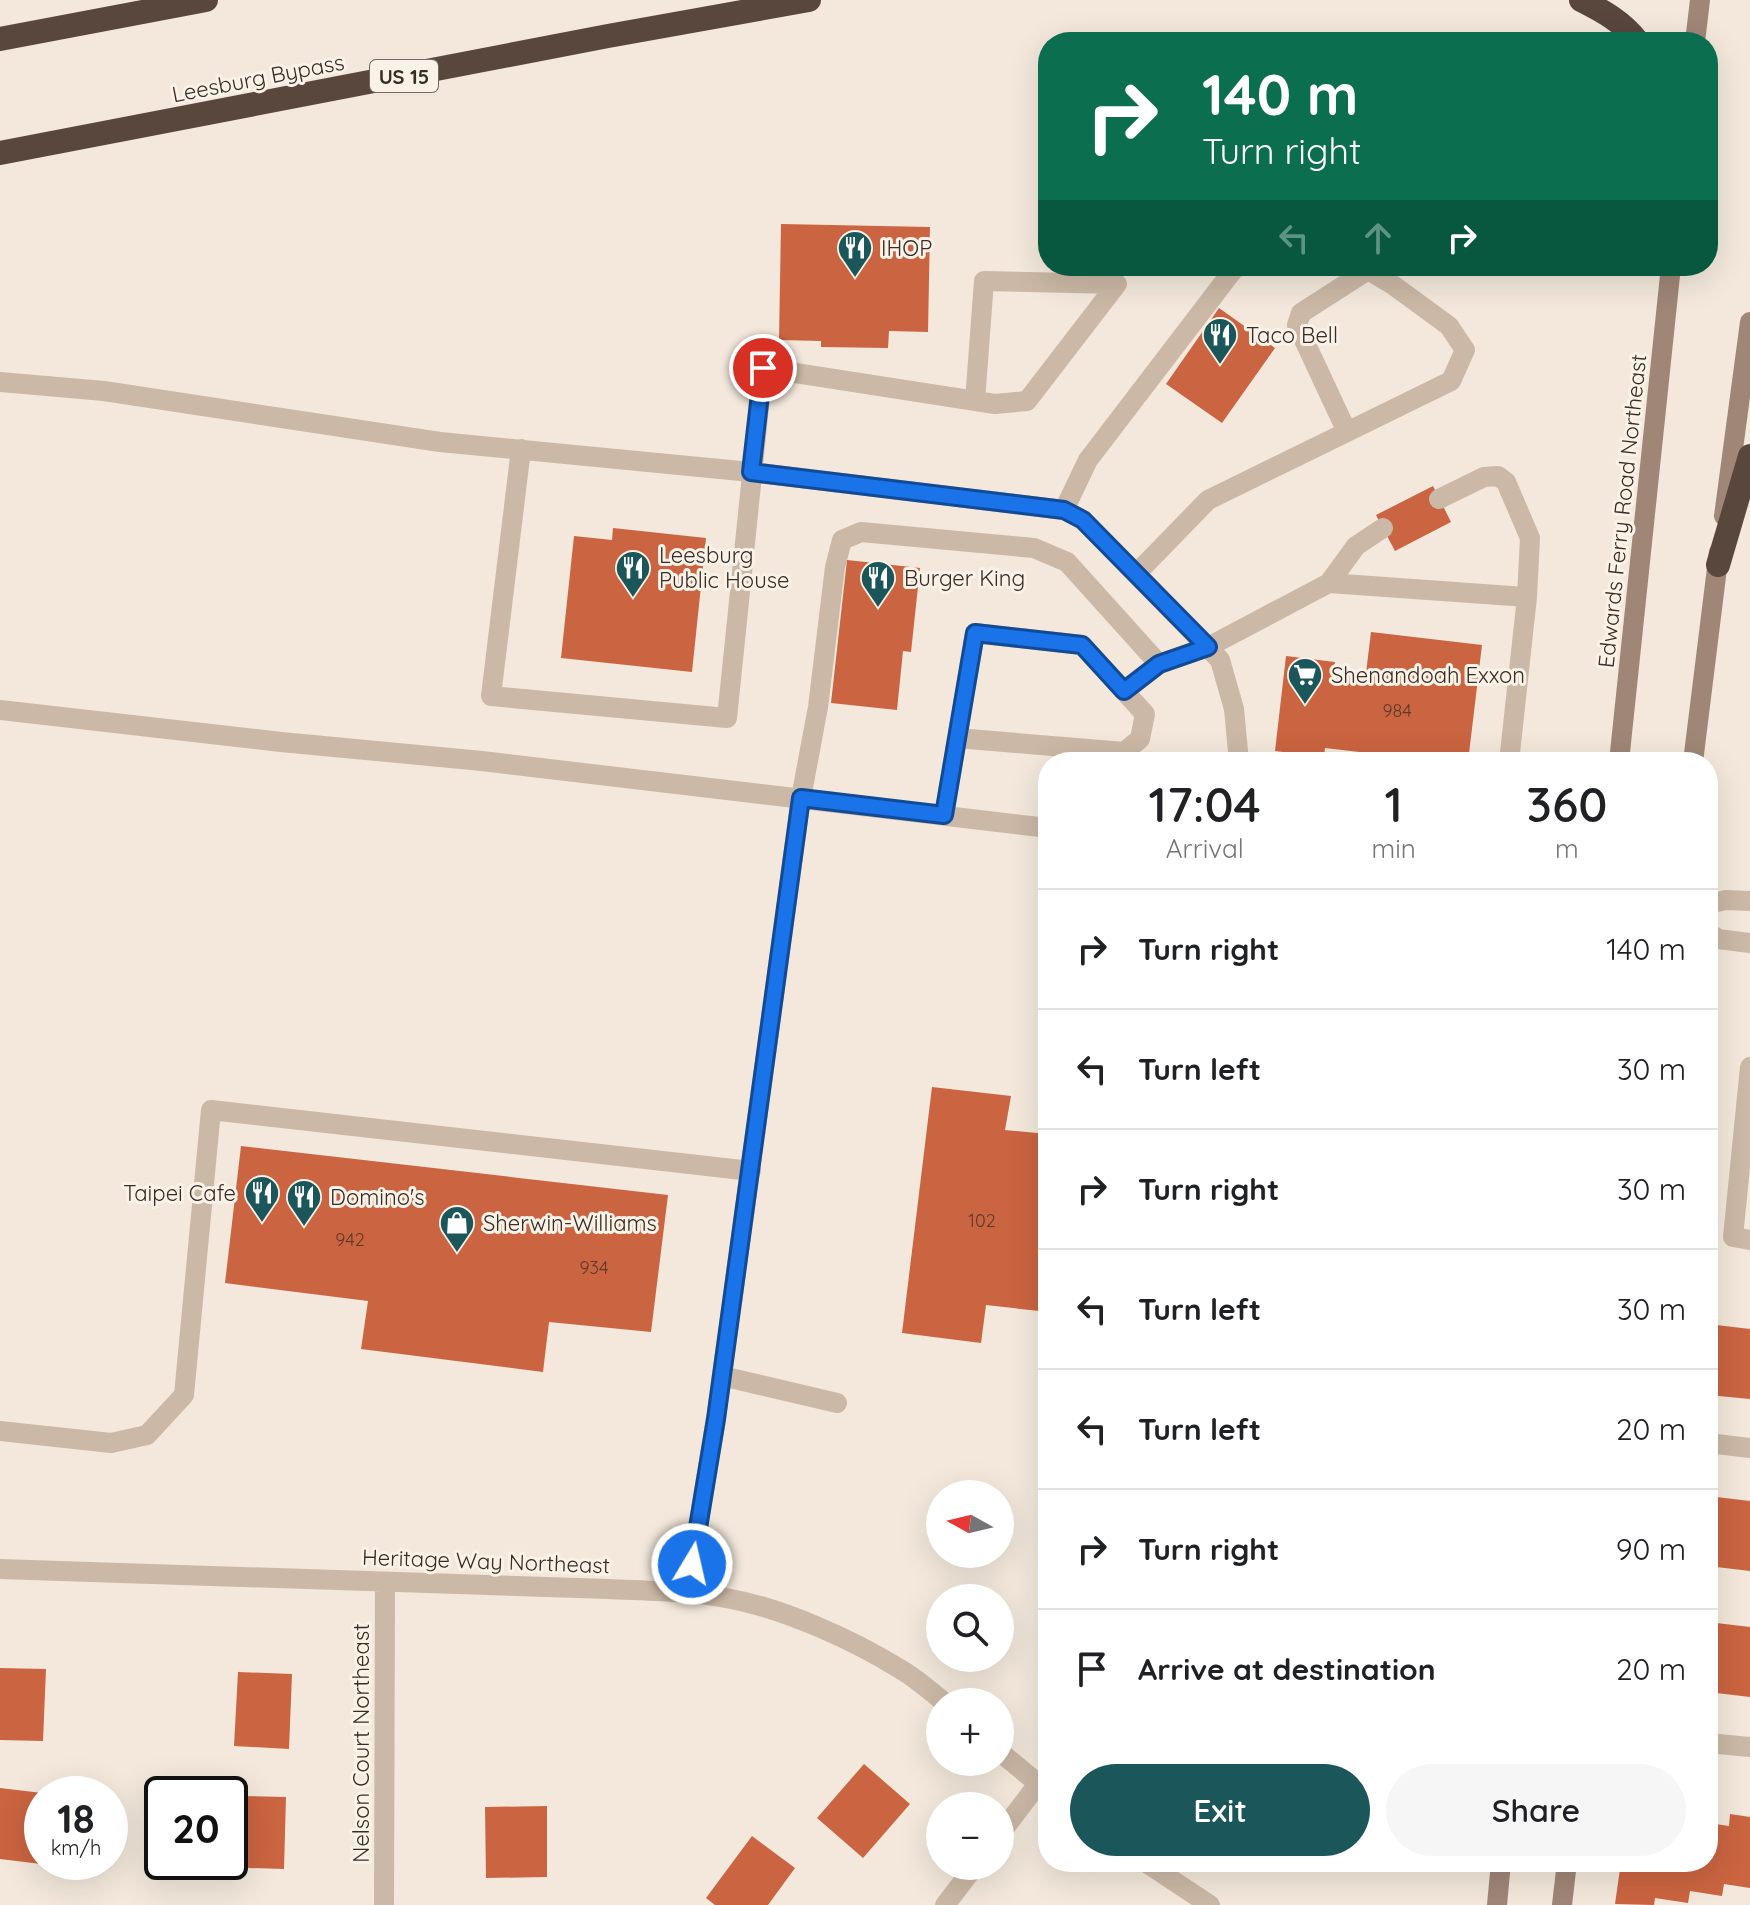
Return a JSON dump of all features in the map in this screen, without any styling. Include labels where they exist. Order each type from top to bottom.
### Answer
[{"type":"highway","points":[[0,39],[206,0]]},
{"type":"highway","name":"Leesburg Bypass","points":[[0,153],[809,0]]},
{"type":"highway","points":[[1581,0],[1607,13],[1631,32]]},
{"type":"highway","points":[[1718,565],[1750,456]]},
{"type":"main road","points":[[1696,32],[1700,0]]},
{"type":"main road","name":"Edwards Ferry Road Northeast","points":[[1620,752],[1670,276]]},
{"type":"main road","points":[[1694,752],[1750,322]]},
{"type":"main road","points":[[1497,1905],[1500,1872]]},
{"type":"main road","points":[[1562,1905],[1566,1872]]},
{"type":"street","points":[[1064,510],[1088,460],[1229,276]]},
{"type":"street","points":[[1347,432],[1297,325],[1301,313],[1353,276]]},
{"type":"street","points":[[1136,574],[1208,500],[1451,381],[1465,350],[1449,326],[1378,276]]},
{"type":"street","points":[[521,449],[491,696],[727,718],[763,368],[975,401],[995,404],[1027,401],[1117,284],[984,281],[975,401]]},
{"type":"street","points":[[0,382],[104,391],[440,442],[751,472],[1064,510],[1083,520],[1220,660],[1234,709],[1238,752]]},
{"type":"street","points":[[1439,499],[1484,477],[1498,476],[1506,482],[1530,538],[1527,597],[1510,752]]},
{"type":"street","points":[[1124,691],[1159,664],[1208,647],[1329,583],[1356,546],[1383,528]]},
{"type":"street","points":[[687,1593],[722,1376],[801,798],[818,707],[835,567],[842,540],[861,532],[1034,548],[1067,562],[1159,664]]},
{"type":"street","points":[[1329,583],[1527,597]]},
{"type":"street","points":[[944,815],[957,738],[975,633],[1082,645],[1145,714],[1140,739],[1124,752],[957,738]]},
{"type":"street","points":[[0,710],[482,761],[1038,827]]},
{"type":"street","points":[[1718,902],[1750,901]]},
{"type":"street","points":[[1718,939],[1750,943]]},
{"type":"street","points":[[1750,1067],[1733,1237],[1750,1240]]},
{"type":"street","points":[[0,1431],[111,1443],[147,1435],[184,1395],[211,1110],[751,1171]]},
{"type":"street","points":[[722,1376],[837,1403]]},
{"type":"street","points":[[1718,1444],[1750,1448]]},
{"type":"street","name":"Heritage Way Northeast","points":[[0,1569],[687,1593],[755,1605],[812,1625],[876,1655],[926,1688]]},
{"type":"street","name":"Nelson Court Northeast","points":[[384,1905],[385,1582]]},
{"type":"street","points":[[1718,1744],[1750,1747]]},
{"type":"street","points":[[1014,1763],[1038,1783]]},
{"type":"street","points":[[1014,1819],[1038,1792]]},
{"type":"street","points":[[1160,1872],[1210,1905]]},
{"type":"street","points":[[945,1905],[964,1880]]},
{"type":"building","name":"IHOP","points":[[781,224],[930,227],[928,332],[889,331],[888,348],[821,347],[821,341],[779,340]]},
{"type":"building","name":"Taco Bell","points":[[1219,308],[1275,348],[1222,423],[1166,384]]},
{"type":"building","points":[[1433,486],[1451,522],[1395,551],[1376,515]]},
{"type":"building","name":"Leesburg Public House","points":[[613,528],[706,538],[692,672],[561,658],[574,536],[612,540]]},
{"type":"building","name":"Burger King","points":[[847,560],[920,568],[911,652],[903,651],[897,710],[831,703]]},
{"type":"building","points":[[1371,632],[1482,645],[1469,752],[1360,752],[1325,748],[1325,752],[1275,751],[1286,656],[1335,662],[1334,669],[1366,673]]},
{"type":"building","points":[[932,1087],[1011,1096],[1005,1130],[1038,1133],[1038,1311],[986,1305],[981,1343],[902,1333]]},
{"type":"building","points":[[241,1146],[668,1195],[651,1332],[549,1322],[543,1372],[361,1349],[368,1301],[225,1283]]},
{"type":"building","points":[[1718,1325],[1750,1329],[1750,1399],[1718,1396]]},
{"type":"building","points":[[1718,1497],[1750,1501],[1750,1571],[1718,1567]]},
{"type":"building","points":[[1718,1623],[1750,1627],[1750,1697],[1718,1693]]},
{"type":"building","points":[[0,1668],[46,1669],[43,1741],[0,1740]]},
{"type":"building","points":[[238,1672],[292,1674],[289,1749],[234,1746]]},
{"type":"building","points":[[864,1764],[910,1804],[863,1858],[817,1818]]},
{"type":"building","points":[[0,1788],[24,1791],[24,1862],[0,1859]]},
{"type":"building","points":[[248,1796],[286,1797],[284,1869],[248,1868]]},
{"type":"building","points":[[547,1806],[547,1877],[486,1878],[485,1807]]},
{"type":"building","points":[[1730,1814],[1750,1817],[1750,1888],[1724,1884],[1722,1896],[1690,1891],[1688,1903],[1655,1898],[1654,1905],[1615,1904],[1620,1872],[1718,1872],[1718,1824],[1729,1826]]},
{"type":"building","points":[[752,1836],[795,1868],[768,1905],[715,1905],[706,1898]]},
{"type":"place","name":"IHOP","points":[[855,279]]},
{"type":"place","name":"Taco Bell","points":[[1220,366]]},
{"type":"place","name":"Leesburg Public House","points":[[633,599]]},
{"type":"place","name":"Burger King","points":[[878,609]]},
{"type":"place","name":"Shenandoah Exxon","points":[[1305,706]]},
{"type":"place","name":"Taipei Cafe","points":[[262,1224]]},
{"type":"place","name":"Domino's","points":[[304,1228]]},
{"type":"place","name":"Sherwin-Williams","points":[[457,1254]]},
{"type":"route","points":[[692,1564],[716,1419],[801,798],[944,815],[975,633],[1082,645],[1124,691],[1159,664],[1208,647],[1083,520],[1064,510],[751,472],[763,368]]}]
